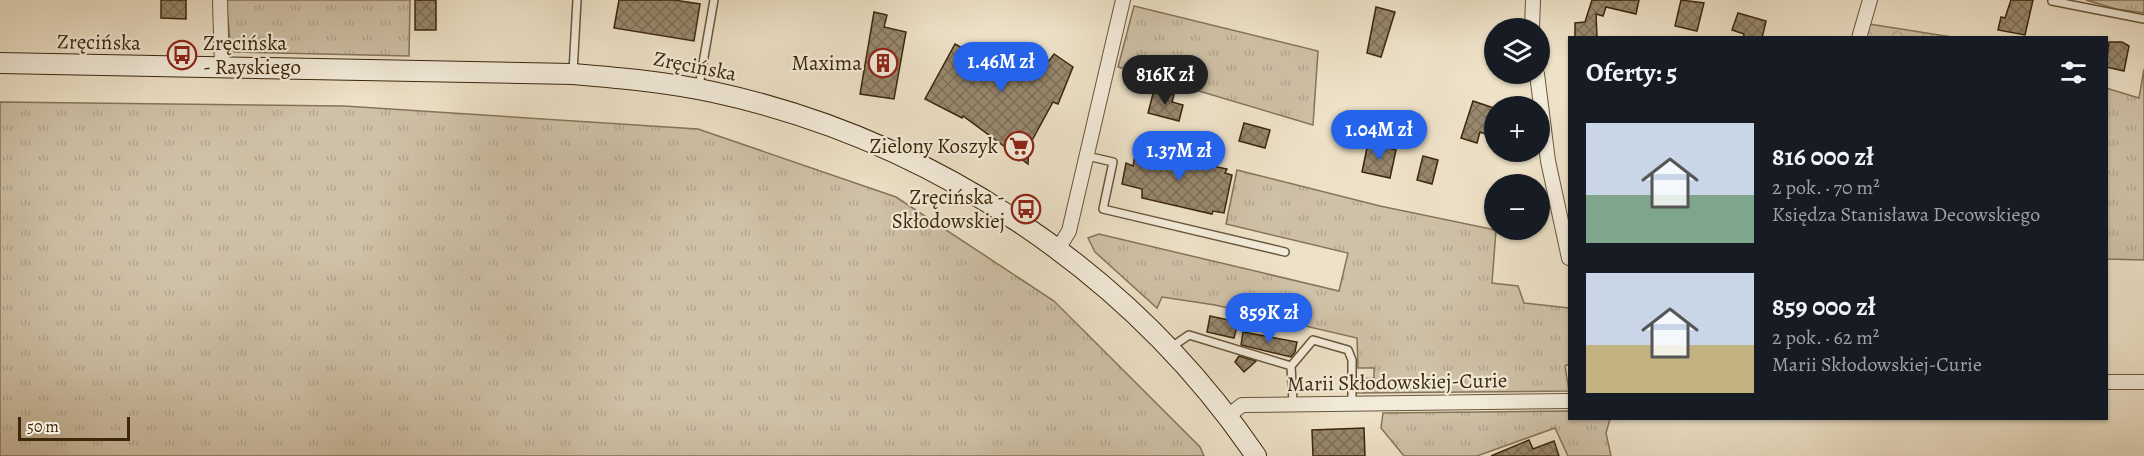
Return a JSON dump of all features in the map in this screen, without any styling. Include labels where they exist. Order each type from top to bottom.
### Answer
[{"type":"street","points":[[220,0],[222,69]]},
{"type":"street","points":[[1058,249],[1069,231],[1123,0]]},
{"type":"street","points":[[1532,18],[1533,0]]},
{"type":"street","points":[[1860,36],[1870,0]]},
{"type":"street","name":"Zręcińska","points":[[0,63],[573,74],[640,80],[699,89],[773,107],[876,144],[981,197],[1058,249],[1119,299],[1170,348],[1228,416],[1256,456]]},
{"type":"street","points":[[1538,84],[1548,161],[1568,253]]},
{"type":"street","points":[[2108,382],[2144,382]]},
{"type":"street","name":"Marii Skłodowskiej-Curie","points":[[1228,416],[1242,405],[1568,400]]},
{"type":"lane","points":[[573,74],[577,0]]},
{"type":"lane","points":[[699,89],[714,0]]},
{"type":"lane","points":[[2052,1],[2144,19]]},
{"type":"lane","points":[[1087,156],[1113,162],[1103,208],[1285,252]]},
{"type":"lane","points":[[1170,348],[1189,335],[1291,366]]},
{"type":"lane","points":[[1293,404],[1291,366],[1313,340],[1348,350],[1352,360],[1352,403]]},
{"type":"green space","points":[[226,0],[410,0],[409,56],[231,52]]},
{"type":"green space","points":[[2086,0],[2144,0],[2144,13],[2116,9]]},
{"type":"green space","points":[[1134,6],[1318,51],[1313,125],[1118,67]]},
{"type":"green space","points":[[1869,24],[1946,36],[1866,36]]},
{"type":"green space","points":[[2144,69],[2144,260],[2108,259],[2108,89],[2139,98]]},
{"type":"green space","points":[[0,102],[344,106],[698,129],[896,197],[1054,301],[1200,447],[1204,456],[0,456]]},
{"type":"green space","points":[[1237,170],[1380,206],[1484,228],[1484,240],[1495,240],[1492,283],[1518,286],[1524,303],[1568,308],[1568,364],[1565,366],[1568,391],[1357,393],[1357,379],[1374,378],[1374,368],[1358,368],[1357,338],[1215,305],[1162,297],[1157,308],[1095,252],[1088,238],[1099,234],[1339,291],[1348,253],[1226,224]]},
{"type":"green space","points":[[1568,411],[1568,420],[1610,420],[1606,433],[1611,456],[1568,456],[1555,428],[1477,456],[1404,456],[1381,428],[1383,413]]},
{"type":"building","points":[[161,0],[186,0],[186,19],[161,18]]},
{"type":"building","points":[[415,0],[436,0],[436,30],[415,30]]},
{"type":"building","points":[[619,0],[674,0],[700,4],[694,41],[614,28]]},
{"type":"building","points":[[1592,0],[1639,0],[1636,14],[1606,7],[1603,16],[1596,14],[1597,36],[1575,36],[1575,23],[1585,22]]},
{"type":"building","points":[[1681,0],[1704,3],[1697,31],[1675,26]]},
{"type":"building","points":[[2011,0],[2033,0],[2025,35],[1998,30],[2001,17],[2005,18]]},
{"type":"building","points":[[1376,7],[1395,12],[1381,57],[1367,53]]},
{"type":"building","name":"Maxima","points":[[874,12],[887,15],[884,27],[906,32],[894,99],[860,94]]},
{"type":"building","points":[[1738,13],[1766,21],[1762,36],[1744,36],[1744,34],[1732,30]]},
{"type":"building","points":[[2109,42],[2122,42],[2129,46],[2124,71],[2108,67]]},
{"type":"building","points":[[955,44],[969,52],[974,45],[1008,64],[1015,53],[1022,56],[1027,47],[1049,61],[1054,54],[1073,67],[1058,104],[1053,102],[1029,146],[1028,164],[963,116],[962,118],[925,99]]},
{"type":"building","points":[[1154,90],[1174,95],[1172,102],[1183,105],[1179,121],[1148,113]]},
{"type":"building","points":[[1473,101],[1484,105],[1484,134],[1480,132],[1477,143],[1461,138]]},
{"type":"building","points":[[1244,123],[1270,130],[1265,148],[1239,141]]},
{"type":"building","points":[[1368,143],[1396,150],[1390,178],[1362,172]]},
{"type":"building","points":[[1136,150],[1227,169],[1225,173],[1232,175],[1224,213],[1213,211],[1212,214],[1142,198],[1142,189],[1122,184],[1126,163],[1133,166]]},
{"type":"building","points":[[1423,156],[1438,160],[1432,184],[1417,180]]},
{"type":"building","points":[[1210,316],[1238,322],[1234,338],[1207,332]]},
{"type":"building","points":[[1243,332],[1297,342],[1295,352],[1291,357],[1241,345]]},
{"type":"building","points":[[1239,356],[1256,361],[1244,372],[1235,362]]},
{"type":"building","points":[[1364,428],[1365,456],[1313,456],[1312,430]]},
{"type":"building","points":[[1529,440],[1533,449],[1554,441],[1559,456],[1491,456]]},
{"type":"place","name":"Zręcińska - Rayskiego","points":[[182,55]]},
{"type":"place","name":"Maxima","points":[[883,63]]},
{"type":"place","name":"Zielony Koszyk","points":[[1019,146]]},
{"type":"place","name":"Zręcińska - Skłodowskiej","points":[[1026,209]]}]
